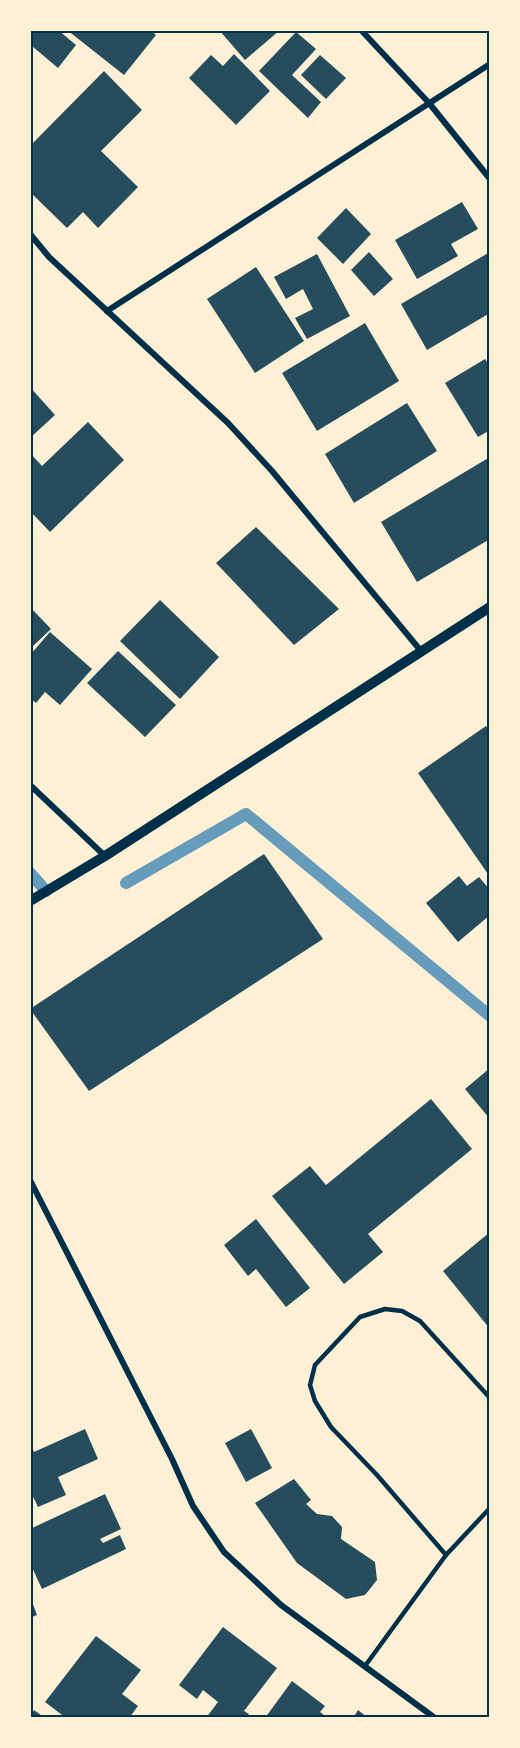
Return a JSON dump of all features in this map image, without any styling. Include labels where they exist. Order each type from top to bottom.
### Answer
[{"type":"street","points":[[361,30],[429,103],[490,178]]},
{"type":"street","points":[[106,311],[490,64]]},
{"type":"street","points":[[30,234],[49,257],[228,423],[272,471],[421,651]]},
{"type":"street","points":[[30,901],[105,856],[490,607]]},
{"type":"street","points":[[30,785],[105,856]]},
{"type":"street","points":[[30,1180],[193,1506],[218,1543],[281,1605],[435,1718]]},
{"type":"lane","points":[[446,1555],[377,1475],[331,1427],[315,1401],[310,1384],[315,1365],[360,1317],[385,1309],[402,1311],[420,1321],[490,1398]]},
{"type":"lane","points":[[365,1666],[446,1555],[490,1508]]},
{"type":"building","points":[[30,30],[58,30],[76,45],[58,68],[32,46],[30,49]]},
{"type":"building","points":[[67,30],[150,30],[156,35],[124,75]]},
{"type":"building","points":[[219,30],[280,30],[245,60]]},
{"type":"building","points":[[296,32],[316,49],[292,75],[321,102],[308,118],[259,71]]},
{"type":"building","points":[[234,54],[270,91],[236,125],[189,78],[211,55],[223,66]]},
{"type":"building","points":[[320,55],[346,78],[326,99],[301,75]]},
{"type":"building","points":[[104,71],[142,110],[101,151],[138,187],[98,228],[83,212],[67,228],[30,192],[30,146]]},
{"type":"building","points":[[462,202],[478,229],[451,244],[458,256],[417,279],[395,240]]},
{"type":"building","points":[[346,208],[371,234],[343,264],[317,238]]},
{"type":"building","points":[[369,252],[393,279],[374,296],[351,270]]},
{"type":"building","points":[[490,252],[490,313],[427,350],[401,304]]},
{"type":"building","points":[[317,254],[350,316],[307,339],[295,318],[313,309],[303,289],[286,299],[274,277]]},
{"type":"building","points":[[256,267],[304,341],[255,373],[207,299]]},
{"type":"building","points":[[365,323],[399,381],[317,431],[282,373]]},
{"type":"building","points":[[485,359],[490,366],[490,430],[478,437],[445,383]]},
{"type":"building","points":[[30,387],[55,415],[30,438]]},
{"type":"building","points":[[407,403],[437,451],[354,503],[325,454]]},
{"type":"building","points":[[88,422],[124,460],[50,532],[30,511],[30,453],[42,466]]},
{"type":"building","points":[[490,457],[490,539],[417,582],[381,522]]},
{"type":"building","points":[[256,527],[339,609],[294,645],[216,563]]},
{"type":"building","points":[[160,600],[219,657],[180,699],[120,641]]},
{"type":"building","points":[[30,607],[51,629],[32,647],[30,645]]},
{"type":"building","points":[[50,632],[92,669],[60,705],[45,692],[36,703],[30,698],[30,655]]},
{"type":"building","points":[[118,651],[176,705],[145,737],[87,683]]},
{"type":"building","points":[[486,726],[490,732],[490,877],[418,773]]},
{"type":"building","points":[[264,854],[323,939],[89,1091],[30,1009]]},
{"type":"building","points":[[459,876],[467,886],[479,877],[490,890],[490,915],[458,942],[426,903]]},
{"type":"building","points":[[490,1068],[490,1119],[465,1089]]},
{"type":"building","points":[[431,1099],[472,1149],[368,1234],[383,1252],[344,1284],[272,1196],[310,1166],[326,1185]]},
{"type":"building","points":[[256,1219],[310,1288],[286,1307],[256,1269],[248,1276],[224,1245]]},
{"type":"building","points":[[490,1232],[490,1329],[443,1271]]},
{"type":"building","points":[[85,1429],[98,1459],[58,1477],[66,1495],[38,1507],[30,1490],[30,1443],[34,1452]]},
{"type":"building","points":[[251,1429],[272,1468],[246,1482],[225,1443]]},
{"type":"building","points":[[294,1479],[311,1500],[306,1504],[317,1514],[332,1516],[342,1527],[341,1539],[375,1562],[377,1580],[365,1595],[346,1599],[297,1563],[255,1503]]},
{"type":"building","points":[[105,1494],[121,1529],[100,1539],[103,1543],[120,1535],[126,1549],[42,1589],[30,1563],[30,1529]]},
{"type":"building","points":[[30,1596],[37,1615],[30,1618]]},
{"type":"building","points":[[223,1627],[277,1668],[244,1711],[249,1714],[245,1718],[206,1718],[218,1702],[203,1690],[197,1699],[179,1685]]},
{"type":"building","points":[[96,1636],[141,1670],[122,1694],[138,1706],[129,1718],[66,1718],[45,1702]]},
{"type":"building","points":[[292,1681],[325,1706],[320,1712],[328,1718],[265,1718]]},
{"type":"building","points":[[34,1710],[45,1718],[30,1718]]},
{"type":"building","points":[[358,1710],[368,1718],[353,1718]]},
{"type":"waterway","points":[[126,883],[246,814],[490,1016]]},
{"type":"waterway","points":[[30,873],[46,891]]}]
